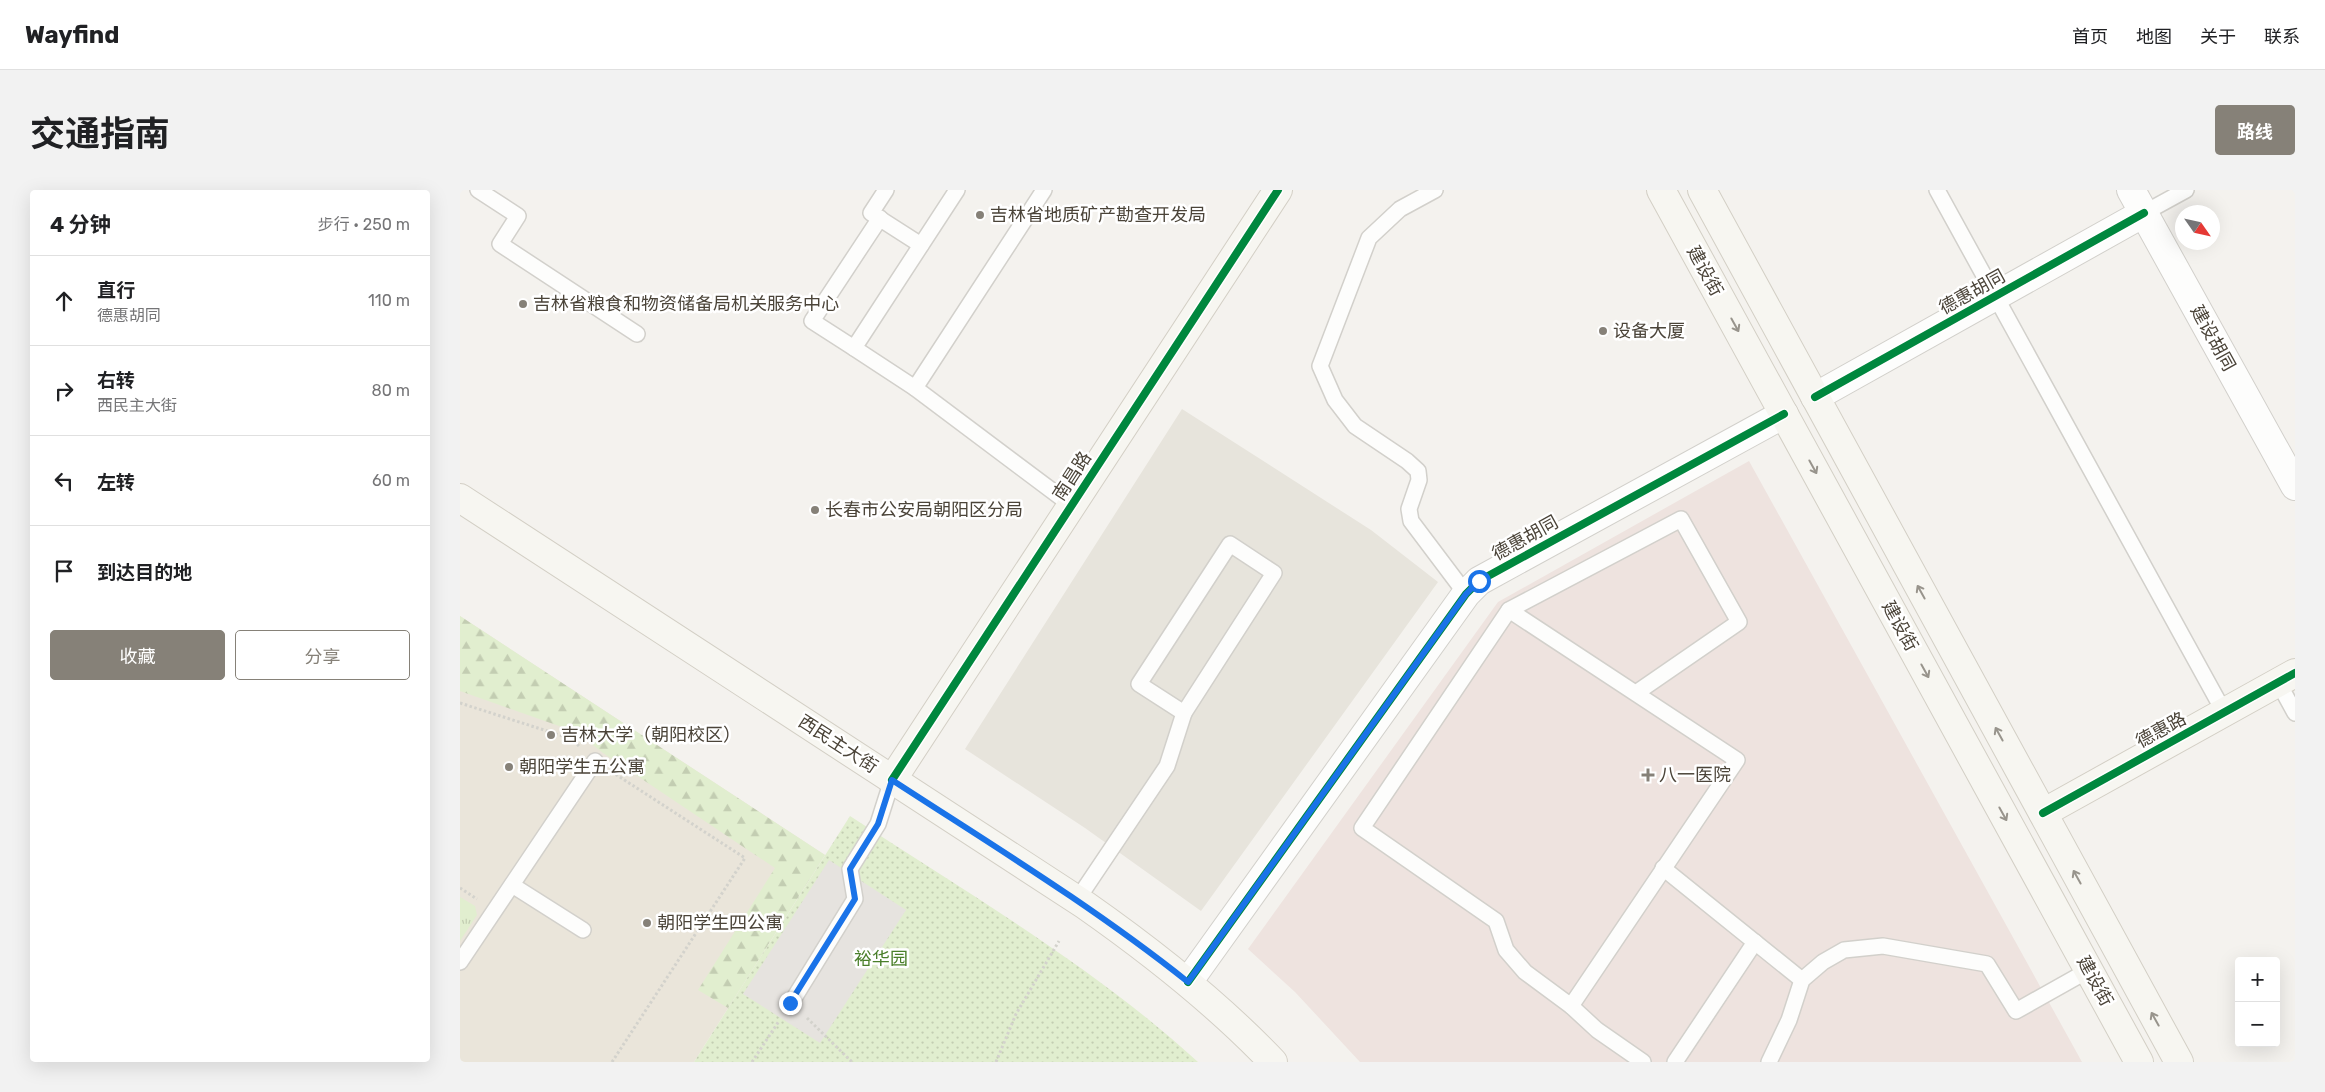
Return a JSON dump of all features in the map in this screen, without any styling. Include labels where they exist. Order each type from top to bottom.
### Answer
[{"type":"main road","name":"南昌路","points":[[892,780],[1278,190]]},
{"type":"main road","name":"建设街","points":[[1661,190],[2139,1062]]},
{"type":"main road","name":"建设街","points":[[1702,190],[2179,1062]]},
{"type":"main road","name":"西民主大街","points":[[460,498],[1077,900],[1144,946],[1188,982],[1274,1062]]},
{"type":"main road","name":"德惠路","points":[[2042,813],[2287,678]]},
{"type":"street","name":"建设胡同","points":[[2131,190],[2295,486]]},
{"type":"street","name":"德惠胡同","points":[[1815,397],[2144,213]]},
{"type":"street","name":"德惠胡同","points":[[1188,982],[1466,594],[1479,581],[1784,414]]},
{"type":"lane","points":[[478,190],[518,216],[500,244],[636,334]]},
{"type":"lane","points":[[886,190],[871,213],[921,245]]},
{"type":"lane","points":[[854,348],[957,190]]},
{"type":"lane","points":[[914,388],[1044,190]]},
{"type":"lane","points":[[1435,190],[1400,209],[1369,238],[1320,366],[1335,400],[1355,426],[1407,461],[1418,471],[1419,480],[1409,509],[1412,521],[1466,594]]},
{"type":"lane","points":[[1937,190],[2224,712]]},
{"type":"lane","points":[[2144,213],[2186,190]]},
{"type":"lane","points":[[880,218],[812,321],[914,388],[1071,505]]},
{"type":"lane","points":[[1636,693],[1739,622],[1682,519],[1510,610],[1362,828],[1496,921],[1506,950],[1525,972],[1571,1006],[1597,1030],[1643,1062]]},
{"type":"lane","points":[[1077,900],[1167,766],[1184,713],[1274,572],[1230,544],[1139,684],[1184,713]]},
{"type":"lane","points":[[1510,610],[1737,760],[1571,1006]]},
{"type":"lane","points":[[2287,678],[2295,713]]},
{"type":"lane","points":[[460,962],[595,761]]},
{"type":"lane","points":[[790,1003],[855,899],[850,869],[878,824],[892,780]]},
{"type":"lane","points":[[1663,868],[1802,980]]},
{"type":"lane","points":[[512,885],[583,930]]},
{"type":"lane","points":[[1675,1062],[1755,942]]},
{"type":"lane","points":[[1769,1062],[1789,1020],[1802,980],[1823,962],[1844,950],[1882,946],[1987,964],[2016,1011],[2089,970]]},
{"type":"path","points":[[460,703],[572,739],[595,761],[745,858],[612,1062]]},
{"type":"path","points":[[996,1062],[1016,1014],[1060,941]]},
{"type":"path","points":[[752,1062],[790,1003],[852,1062]]},
{"type":"shaded area","points":[[1182,409],[1371,530],[1438,582],[1201,911],[1085,828],[965,749]]},
{"type":"shaded area","name":"八一医院","points":[[1749,461],[2082,1062],[1360,1062],[1295,992],[1248,949],[1498,602]]},
{"type":"shaded area","name":"吉林大学（朝阳校区）","points":[[460,616],[825,855],[694,1062],[460,1062]]},
{"type":"shaded area","points":[[829,860],[906,910],[820,1043],[743,994]]},
{"type":"green space","points":[[460,616],[825,855],[728,1008],[698,990],[775,868],[603,753],[576,732],[460,691]]},
{"type":"green space","name":"裕华园","points":[[850,816],[1029,932],[1073,963],[1158,1027],[1198,1062],[694,1062]]},
{"type":"green space","points":[[460,897],[475,906],[477,915],[460,941]]},
{"type":"cycle path","points":[[892,780],[1278,190]]},
{"type":"cycle path","points":[[1815,397],[2144,213]]},
{"type":"cycle path","points":[[1188,982],[1466,594],[1479,581],[1784,414]]},
{"type":"cycle path","points":[[2043,813],[2295,673]]},
{"type":"place","name":"吉林省地质矿产勘查开发局","points":[[980,215]]},
{"type":"place","name":"吉林省粮食和物资储备局机关服务中心","points":[[523,304]]},
{"type":"place","name":"设备大厦","points":[[1603,331]]},
{"type":"place","name":"长春市公安局朝阳区分局","points":[[815,510]]},
{"type":"place","name":"吉林大学（朝阳校区）","points":[[551,735]]},
{"type":"place","name":"朝阳学生五公寓","points":[[509,767]]},
{"type":"place","name":"八一医院","points":[[1648,775]]},
{"type":"place","name":"朝阳学生四公寓","points":[[647,923]]},
{"type":"route","points":[[790,1003],[855,899],[850,869],[878,824],[892,780],[1084,905],[1144,946],[1188,982],[1466,594],[1479,581]]}]
